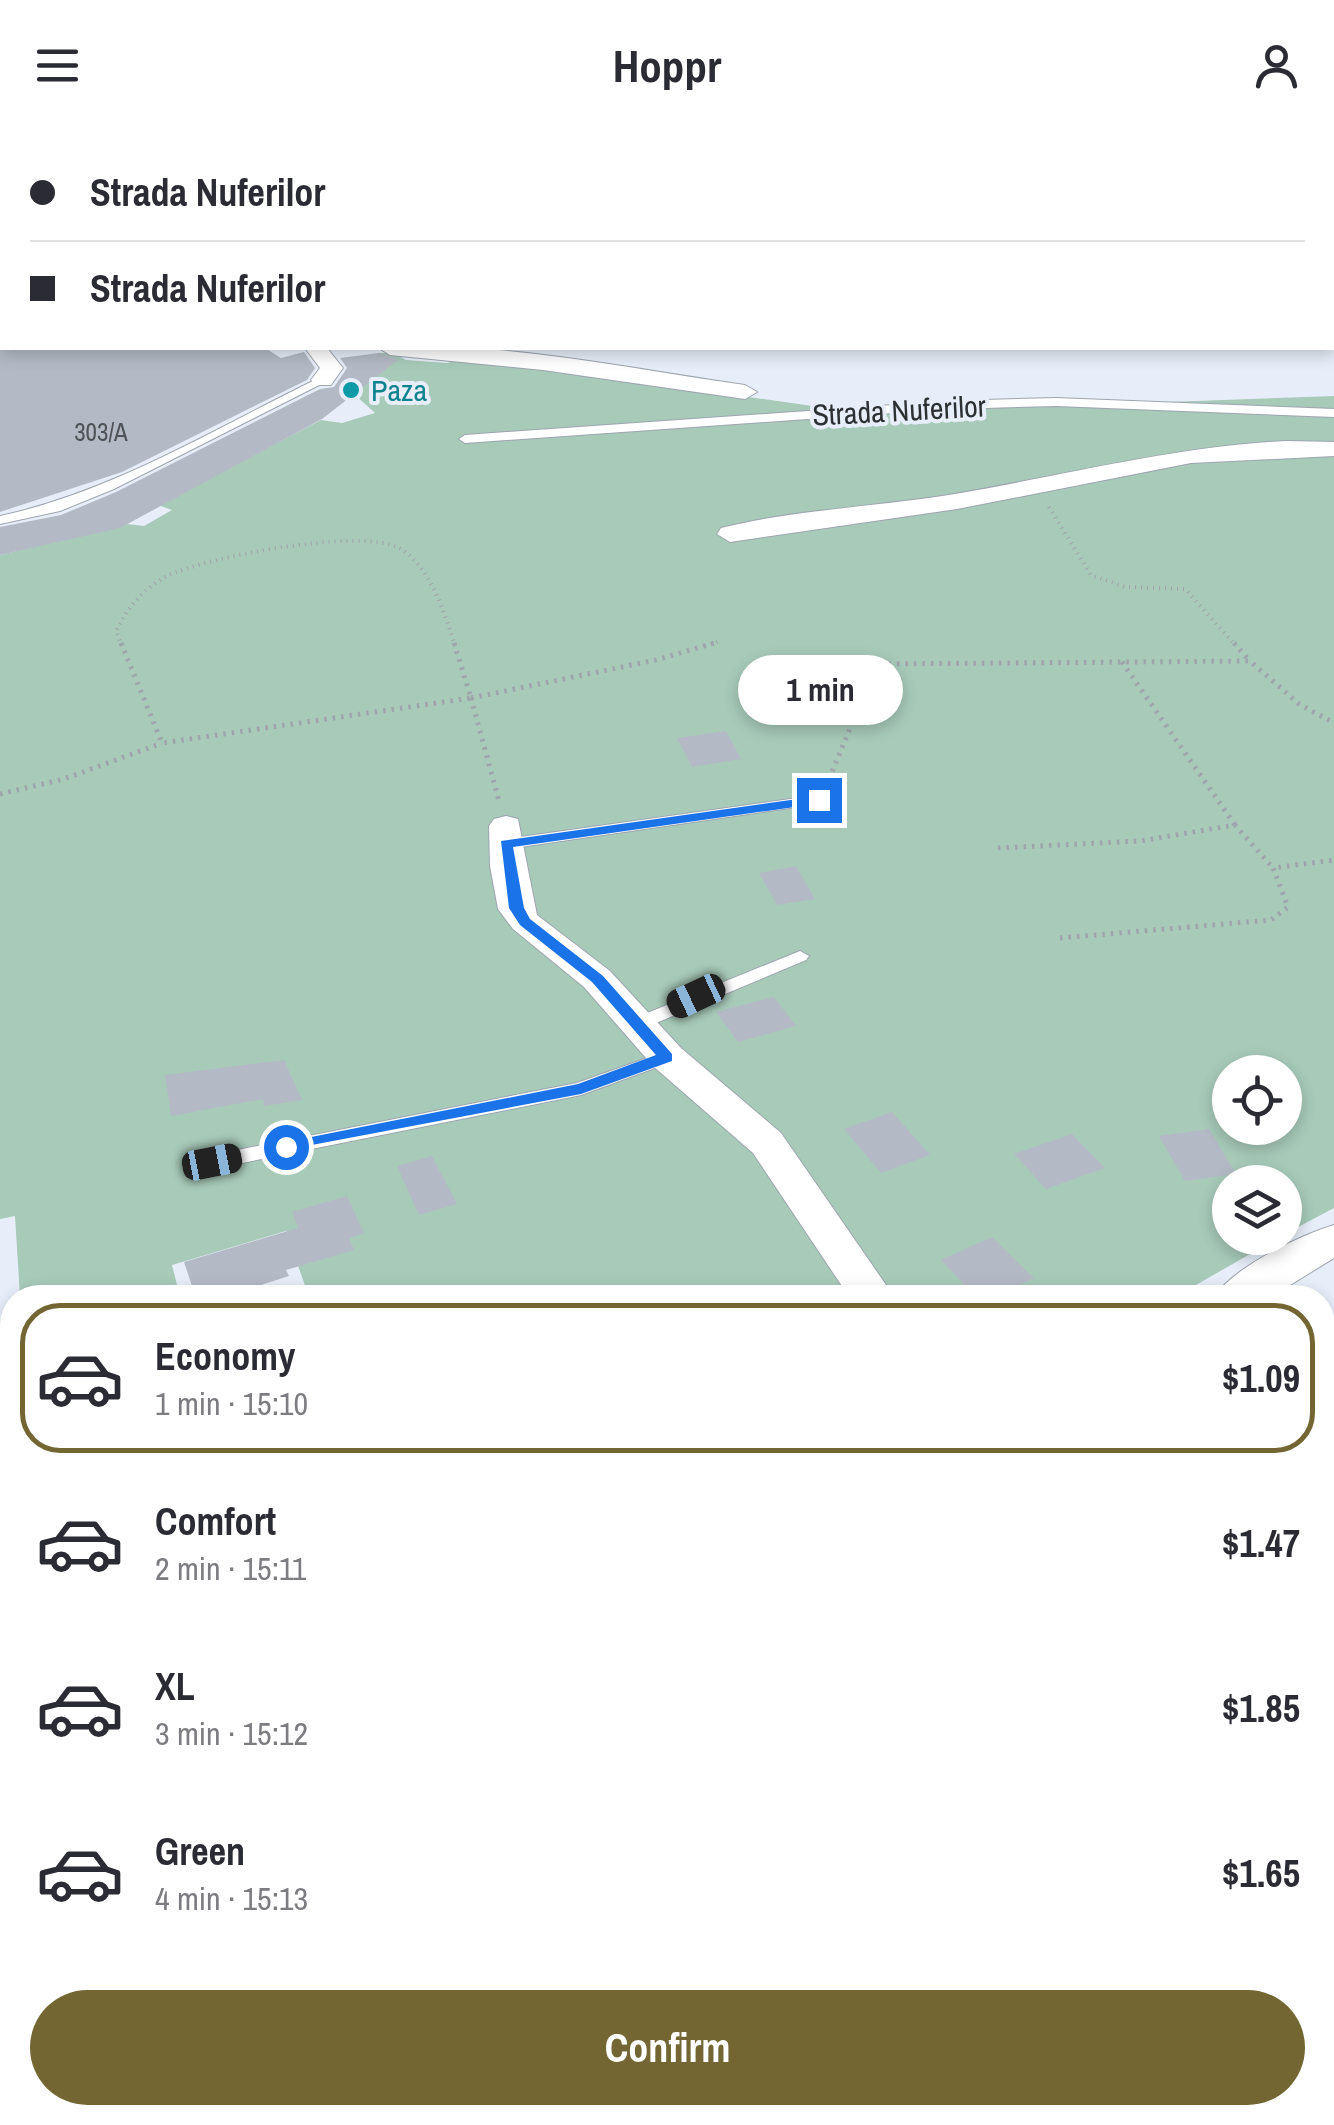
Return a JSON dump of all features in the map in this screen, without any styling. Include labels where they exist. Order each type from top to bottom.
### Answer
[{"type":"street","points":[[318,350],[332,368],[323,380]]},
{"type":"street","points":[[410,350],[543,363],[745,392]]},
{"type":"street","points":[[730,534],[1036,485],[1200,452],[1253,447],[1334,450]]},
{"type":"street","points":[[506,835],[516,908],[525,922],[598,979],[666,1057],[767,1143],[865,1285]]},
{"type":"street","points":[[1256,1285],[1296,1258],[1334,1240]]},
{"type":"lane","points":[[0,520],[55,508],[109,486],[323,380]]},
{"type":"lane","name":"Strada Nuferilor","points":[[464,439],[949,405],[1056,402],[1334,413]]},
{"type":"lane","points":[[506,835],[819,800]]},
{"type":"lane","points":[[637,1024],[800,956]]},
{"type":"lane","points":[[212,1162],[581,1089],[666,1057]]},
{"type":"path","points":[[1036,485],[1092,576],[1125,587],[1185,588],[1250,661],[1299,704],[1334,723]]},
{"type":"path","points":[[162,743],[116,631],[124,614],[168,575],[191,566],[268,550],[389,541],[404,550],[431,588],[450,630],[506,835]]},
{"type":"path","points":[[0,794],[64,779],[162,743],[470,698],[656,660],[720,640]]},
{"type":"path","points":[[819,800],[877,664],[1250,661]]},
{"type":"path","points":[[1060,938],[1271,920],[1288,907],[1273,868],[1235,826],[1122,662]]},
{"type":"path","points":[[998,848],[1140,841],[1235,826]]},
{"type":"path","points":[[1273,868],[1334,860]]},
{"type":"green space","points":[[377,353],[394,353],[406,360],[447,363],[461,359],[532,366],[861,413],[1334,396],[1334,1208],[1302,1225],[1302,1165],[1212,1165],[1212,1255],[1248,1255],[1196,1285],[305,1285],[286,1231],[172,1265],[177,1285],[19,1285],[15,1216],[0,1219],[0,555],[127,524],[144,526],[172,510],[158,505],[321,420],[342,423],[375,413],[354,394],[379,357]]},
{"type":"building","points":[[0,350],[268,350],[281,358],[304,352],[315,368],[307,380],[122,472],[0,512]]},
{"type":"building","points":[[379,353],[398,360],[322,419],[120,528],[0,555],[0,527],[61,515],[116,492],[320,389],[334,387],[347,368],[340,358]]},
{"type":"building","points":[[726,731],[741,759],[692,767],[677,738]]},
{"type":"building","points":[[796,866],[815,899],[777,905],[759,873]]},
{"type":"building","points":[[774,997],[796,1026],[738,1042],[716,1012]]},
{"type":"building","points":[[284,1060],[302,1100],[264,1106],[263,1099],[171,1116],[165,1075]]},
{"type":"building","points":[[892,1112],[930,1155],[881,1173],[844,1129]]},
{"type":"building","points":[[1209,1129],[1212,1145],[1219,1145],[1231,1165],[1212,1165],[1212,1177],[1185,1181],[1159,1136]]},
{"type":"building","points":[[1072,1134],[1105,1168],[1046,1189],[1014,1154]]},
{"type":"building","points":[[432,1156],[457,1204],[419,1215],[397,1166]]},
{"type":"building","points":[[347,1196],[364,1233],[349,1238],[354,1250],[286,1270],[289,1276],[261,1285],[192,1285],[184,1262],[298,1228],[292,1212]]},
{"type":"building","points":[[992,1237],[1034,1278],[1020,1285],[965,1285],[941,1260]]},
{"type":"place","name":"Paza","points":[[351,390]]},
{"type":"route","points":[[286,1147],[581,1089],[622,1077],[666,1057],[598,979],[525,922],[516,908],[506,844],[819,800]]}]
